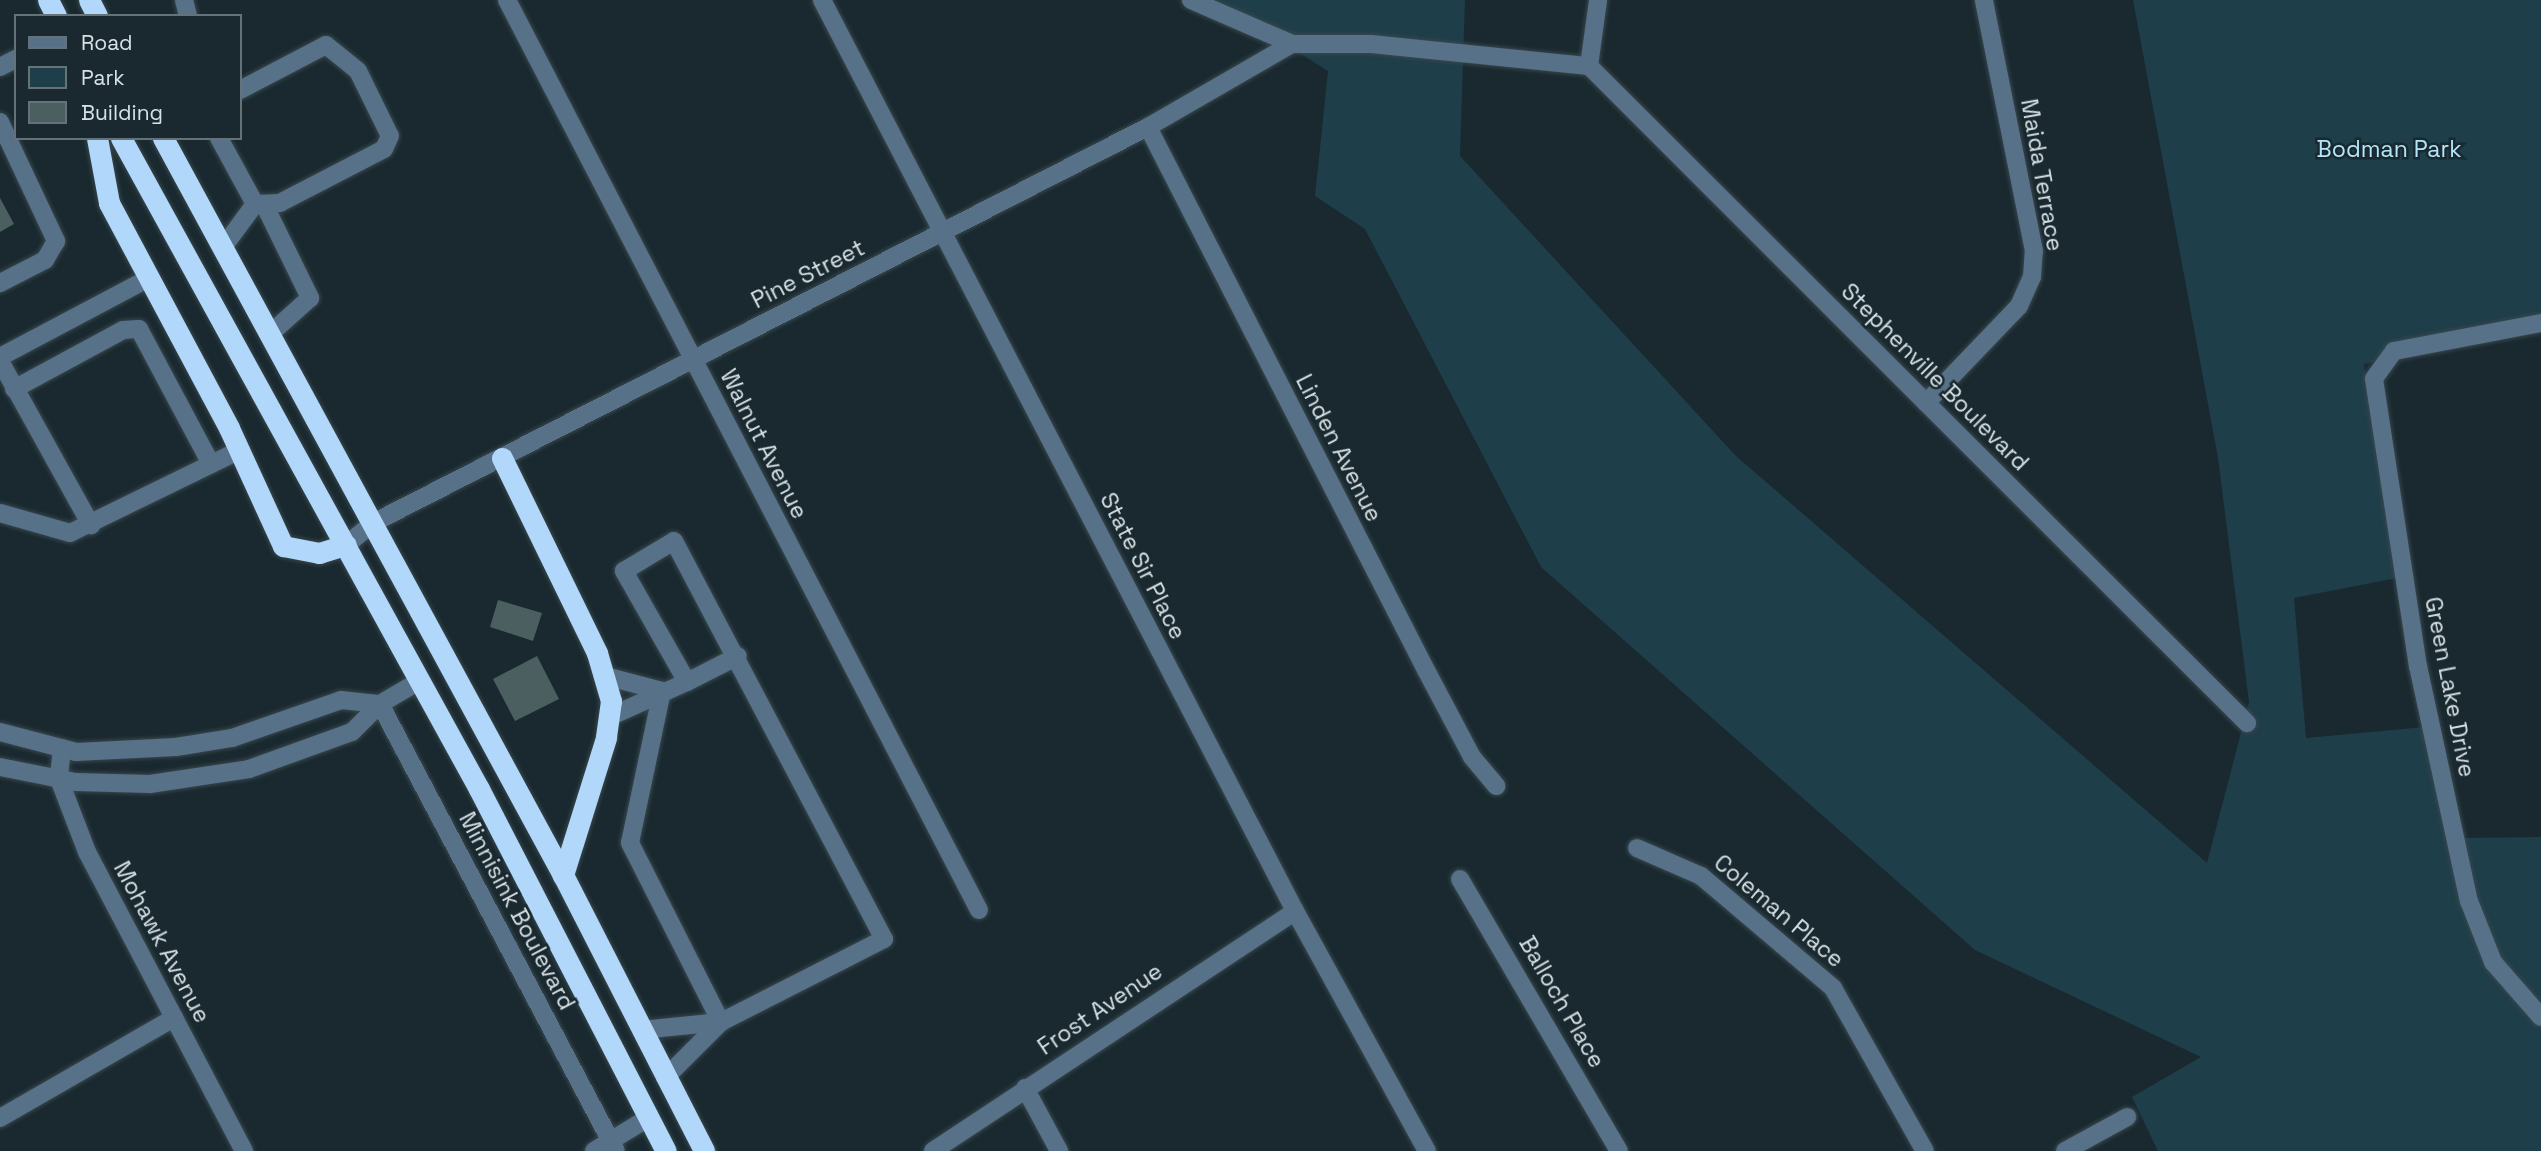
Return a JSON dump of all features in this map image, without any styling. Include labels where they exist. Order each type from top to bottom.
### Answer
[{"type":"highway","points":[[97,140],[109,203],[240,450],[283,546],[319,553],[346,545]]},
{"type":"highway","points":[[122,140],[346,545],[416,682],[479,789],[666,1151]]},
{"type":"highway","points":[[164,140],[563,875],[704,1151]]},
{"type":"highway","points":[[502,458],[605,677],[609,716],[563,875]]},
{"type":"street","name":"Walnut Avenue","points":[[507,0],[979,910]]},
{"type":"street","name":"State Sir Place","points":[[822,0],[1295,911],[1427,1151]]},
{"type":"street","points":[[1192,0],[1292,44],[1371,44],[1588,66],[1598,0]]},
{"type":"street","name":"Maida Terrace","points":[[1926,403],[2019,306],[2032,277],[2034,251],[1984,0]]},
{"type":"street","name":"Pine Street","points":[[346,545],[373,523],[1148,127],[1292,44]]},
{"type":"street","points":[[224,246],[259,204],[280,203],[384,149],[390,135],[358,71],[326,45],[242,89]]},
{"type":"street","name":"Stephenville Boulevard","points":[[1588,66],[2247,723]]},
{"type":"street","points":[[0,122],[57,241],[45,260],[0,283]]},
{"type":"street","name":"Linden Avenue","points":[[1148,127],[1426,670],[1472,757],[1496,786]]},
{"type":"street","points":[[220,140],[259,204],[310,298],[271,333]]},
{"type":"street","points":[[91,526],[0,359],[149,278]]},
{"type":"street","name":"Green Lake Drive","points":[[2541,323],[2394,351],[2377,367],[2376,409],[2418,666],[2469,901],[2493,962],[2541,1017]]},
{"type":"street","points":[[14,389],[123,330],[139,329],[211,464]]},
{"type":"street","points":[[0,513],[43,530],[70,533],[91,526],[240,450]]},
{"type":"street","points":[[665,1078],[721,1022],[884,940],[738,656],[674,541],[624,571],[687,682]]},
{"type":"street","points":[[609,716],[738,656]]},
{"type":"street","points":[[605,677],[662,691]]},
{"type":"street","points":[[0,768],[59,779],[150,784],[249,769],[352,732],[380,704],[416,682]]},
{"type":"street","points":[[662,691],[630,843],[721,1022]]},
{"type":"street","points":[[0,732],[62,748],[176,747],[232,738],[341,700],[380,704]]},
{"type":"street","name":"Minnisink Boulevard","points":[[380,704],[614,1146]]},
{"type":"street","name":"Mohawk Avenue","points":[[62,748],[59,779],[87,852],[244,1151]]},
{"type":"street","name":"Coleman Place","points":[[1637,848],[1702,876],[1833,988],[1925,1151]]},
{"type":"street","name":"Balloch Place","points":[[1460,879],[1619,1151]]},
{"type":"street","name":"Frost Avenue","points":[[933,1151],[1295,911]]},
{"type":"street","points":[[0,1118],[174,1018]]},
{"type":"street","points":[[640,1030],[721,1022]]},
{"type":"street","points":[[1025,1088],[1059,1151]]},
{"type":"street","points":[[2065,1151],[2127,1117]]},
{"type":"street","points":[[594,1151],[614,1146],[648,1118]]},
{"type":"green space","name":"Bodman Park","points":[[1215,0],[1465,0],[1460,156],[1736,456],[2207,863],[2249,702],[2218,458],[2133,0],[2541,0],[2541,328],[2364,364],[2397,578],[2294,598],[2306,738],[2436,726],[2458,838],[2541,837],[2541,1151],[2158,1151],[2132,1097],[2201,1057],[1975,950],[1541,567],[1365,229],[1315,196],[1328,71]]},
{"type":"building","points":[[0,198],[14,224],[0,232]]},
{"type":"building","points":[[498,600],[542,613],[533,641],[490,627]]},
{"type":"building","points":[[537,656],[559,699],[515,721],[493,679]]}]
